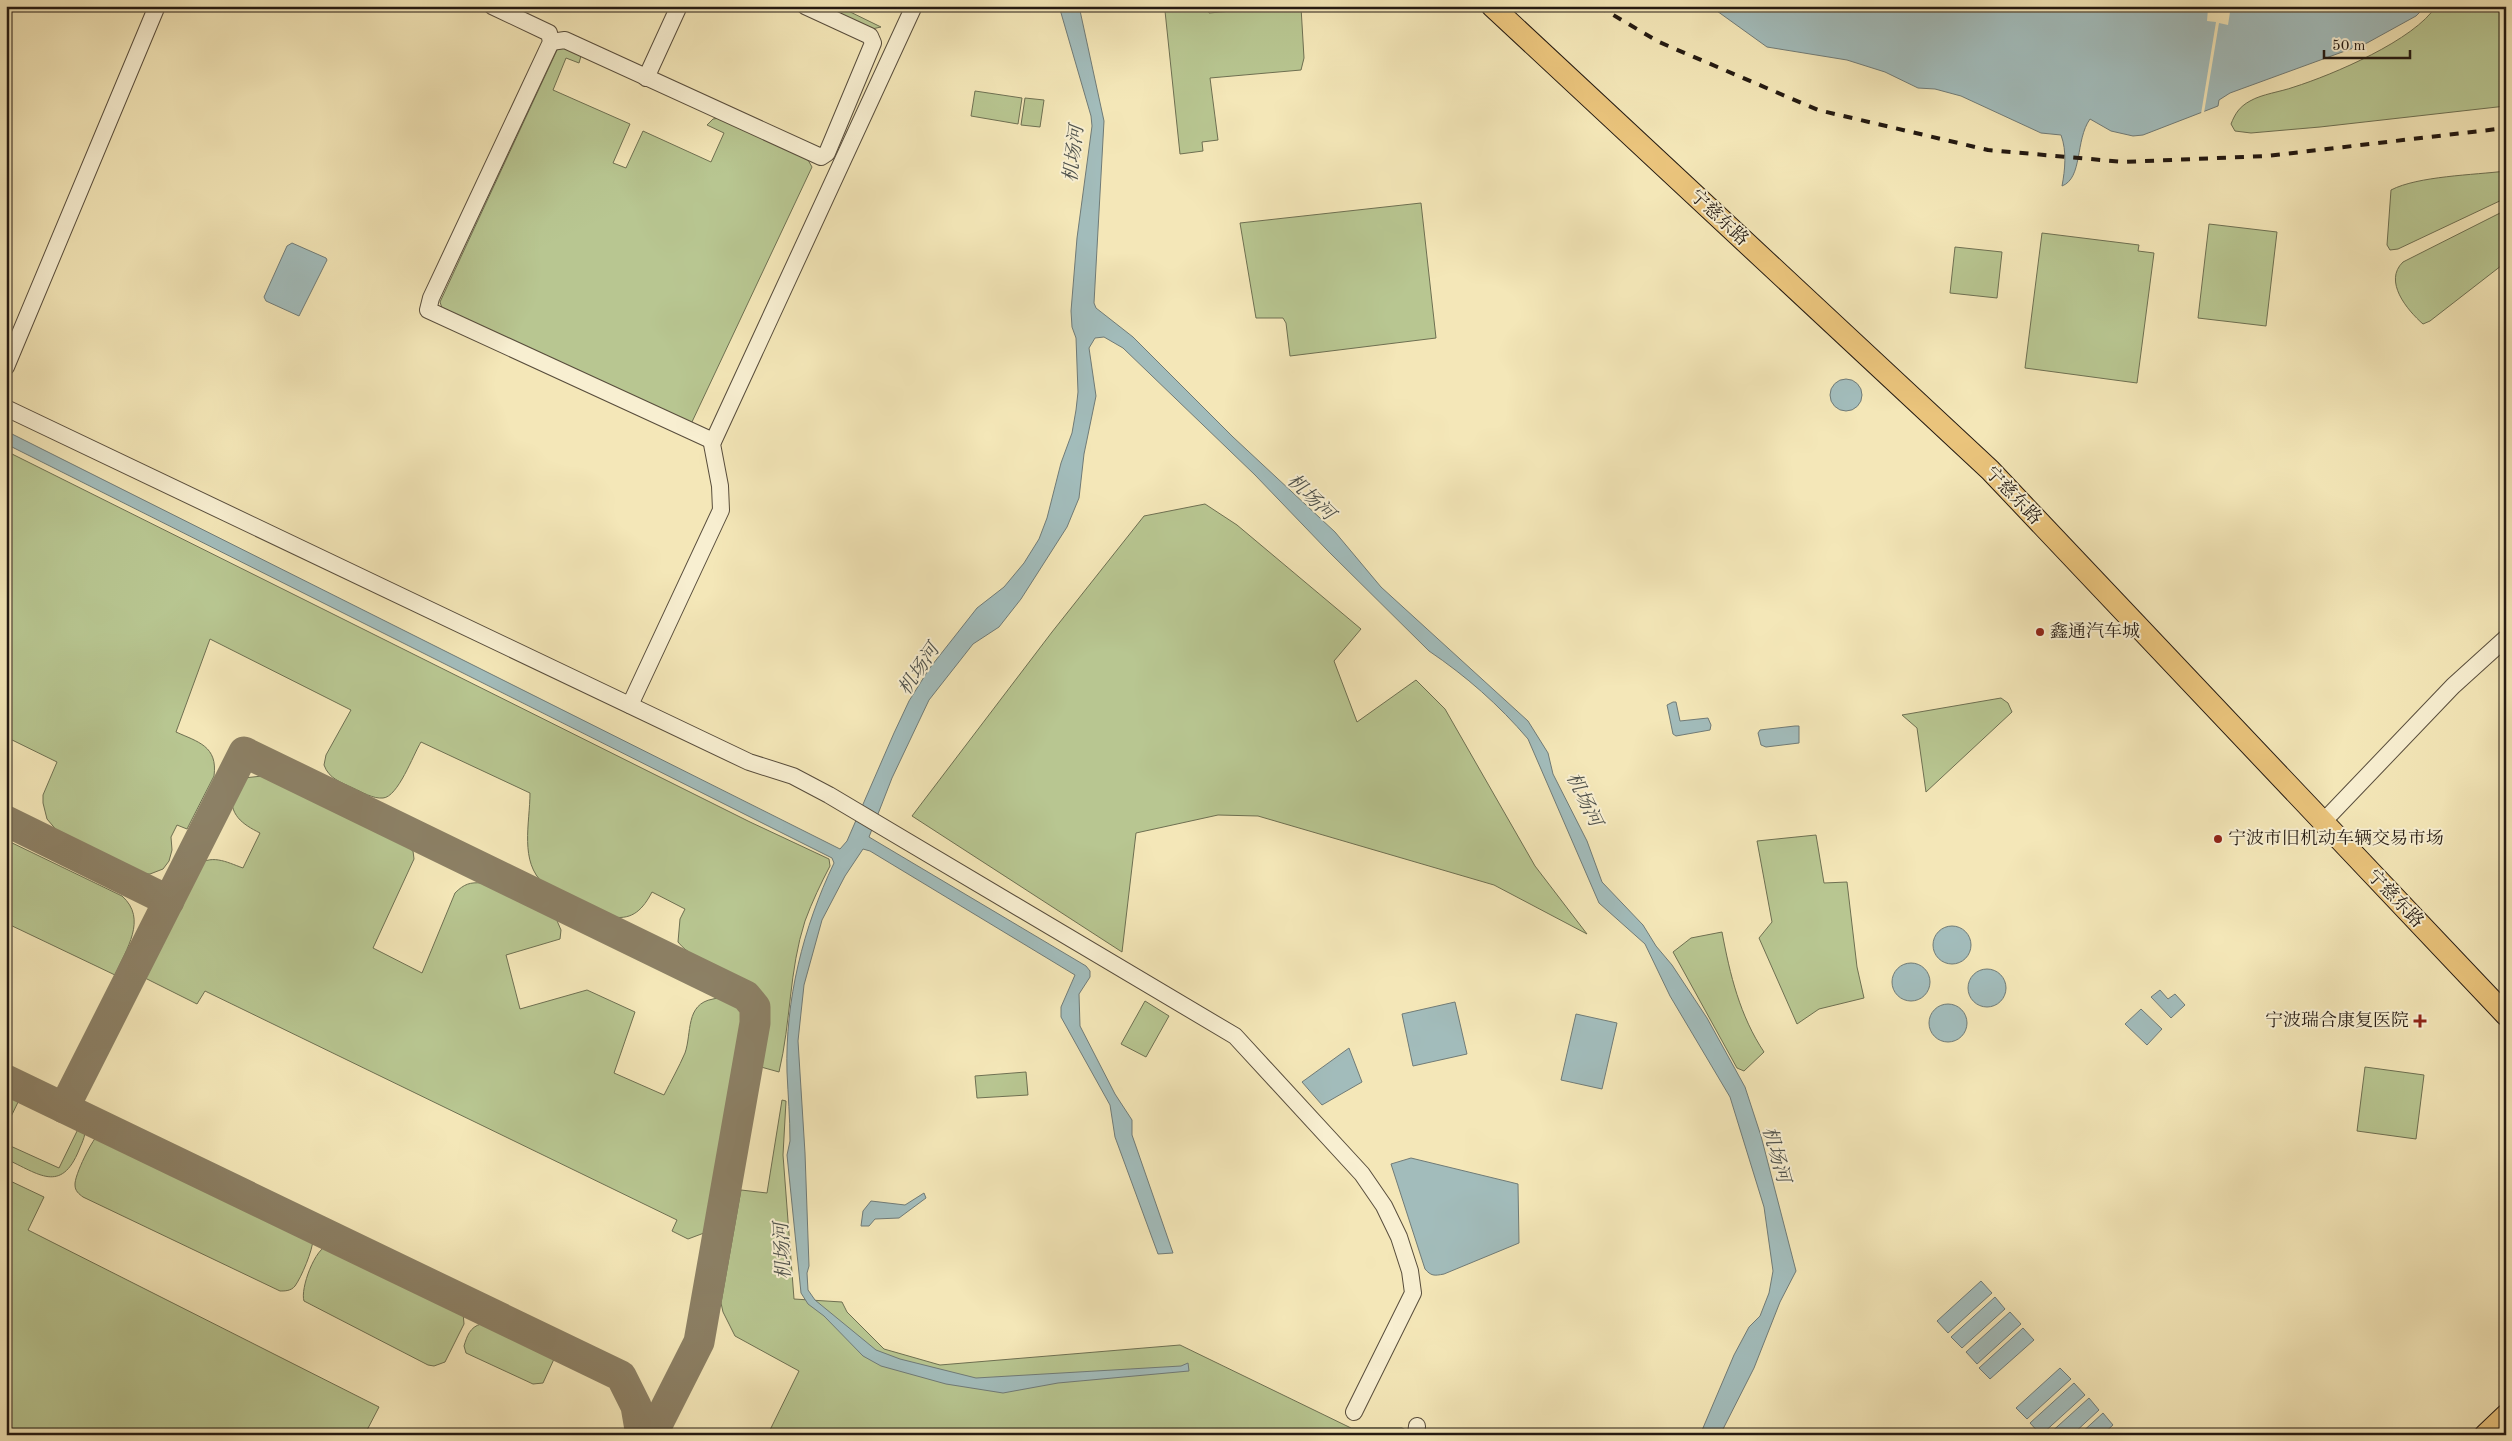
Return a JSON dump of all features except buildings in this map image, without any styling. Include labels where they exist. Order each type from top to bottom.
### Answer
[{"type":"main road","name":"宁慈东路","points":[[1492,6],[1990,470],[2322,823],[2506,1015]]},
{"type":"main road","points":[[2485,1435],[2506,1415]]},
{"type":"street","points":[[6,367],[157,6]]},
{"type":"street","points":[[492,6],[549,33],[552,42],[431,298],[428,310],[713,441]]},
{"type":"street","points":[[646,78],[680,6]]},
{"type":"street","points":[[552,42],[565,40],[821,157],[826,153],[874,43],[870,36],[805,6]]},
{"type":"street","points":[[630,705],[721,510],[720,486],[713,454],[713,441],[914,6]]},
{"type":"street","points":[[6,408],[749,762],[793,776],[829,795],[1235,1036],[1362,1174],[1384,1206],[1399,1237],[1410,1271],[1413,1293],[1354,1412]]},
{"type":"street","points":[[2322,823],[2453,686],[2506,638]]},
{"type":"green space","points":[[822,6],[838,6],[881,27],[872,29]]},
{"type":"green space","points":[[1188,6],[1208,6],[1209,13],[1289,6],[1301,7],[1304,58],[1301,70],[1210,78],[1218,140],[1202,142],[1203,151],[1180,154],[1165,11],[1188,10]]},
{"type":"green space","points":[[2436,6],[2506,6],[2503,23],[2506,28],[2506,106],[2320,127],[2251,133],[2235,131],[2231,124],[2238,111],[2246,103],[2329,74],[2371,55],[2410,31],[2425,19]]},
{"type":"green space","points":[[564,46],[581,56],[579,63],[566,58],[553,90],[630,124],[613,163],[626,168],[643,131],[711,162],[724,133],[707,125],[713,119],[720,118],[808,160],[812,167],[691,424],[442,308],[440,302],[558,48]]},
{"type":"green space","points":[[975,91],[1022,98],[1018,124],[971,116]]},
{"type":"green space","points":[[1025,98],[1044,100],[1040,127],[1021,125]]},
{"type":"green space","points":[[2506,171],[2506,198],[2398,249],[2390,250],[2387,245],[2391,190],[2402,185],[2431,179]]},
{"type":"green space","points":[[1421,203],[1436,338],[1290,356],[1286,323],[1283,318],[1256,318],[1240,223]]},
{"type":"green space","points":[[2506,210],[2506,262],[2430,321],[2423,324],[2410,311],[2400,295],[2395,278],[2397,270],[2403,262]]},
{"type":"green space","points":[[2209,224],[2277,232],[2266,326],[2198,318]]},
{"type":"green space","points":[[2042,233],[2139,245],[2138,251],[2154,253],[2137,383],[2025,368]]},
{"type":"green space","points":[[1955,247],[2002,252],[1997,298],[1950,293]]},
{"type":"green space","points":[[6,451],[750,822],[829,859],[830,866],[805,921],[800,940],[779,1072],[761,1067],[766,1029],[765,1006],[753,986],[741,978],[696,957],[678,942],[680,919],[685,909],[652,892],[645,904],[637,912],[626,917],[613,917],[544,884],[536,875],[531,865],[529,853],[530,793],[421,742],[400,783],[389,796],[379,798],[371,796],[340,782],[329,774],[324,765],[326,755],[351,710],[210,639],[176,732],[205,746],[213,758],[214,776],[187,829],[177,825],[171,837],[172,850],[169,861],[163,869],[150,874],[133,874],[64,839],[47,819],[43,803],[43,795],[57,762],[6,737]]},
{"type":"green space","points":[[1205,504],[1237,525],[1361,629],[1334,661],[1357,722],[1416,680],[1445,709],[1535,866],[1587,934],[1494,885],[1258,816],[1218,815],[1136,833],[1122,952],[912,816],[1052,632],[1144,516]]},
{"type":"green space","points":[[2001,698],[2008,703],[2012,712],[1926,792],[1917,728],[1902,715]]},
{"type":"green space","points":[[262,776],[405,845],[413,851],[414,859],[373,948],[422,973],[455,893],[467,884],[482,883],[555,916],[561,930],[560,939],[506,955],[520,1009],[587,990],[635,1012],[614,1073],[664,1095],[685,1053],[691,1020],[698,1007],[704,1002],[713,999],[725,998],[738,1007],[743,1014],[744,1028],[709,1225],[704,1233],[688,1239],[672,1231],[677,1220],[205,991],[197,1004],[143,977],[195,867],[207,860],[219,860],[243,868],[260,833],[238,818],[233,807],[232,792],[244,778]]},
{"type":"green space","points":[[1816,835],[1824,883],[1847,882],[1857,967],[1864,998],[1819,1009],[1797,1024],[1759,938],[1772,922],[1757,841]]},
{"type":"green space","points":[[6,840],[122,896],[130,905],[134,924],[132,934],[115,975],[6,923]]},
{"type":"green space","points":[[1722,932],[1742,1010],[1764,1052],[1744,1071],[1737,1068],[1673,952],[1691,938]]},
{"type":"green space","points":[[1145,1001],[1169,1016],[1146,1057],[1121,1044]]},
{"type":"green space","points":[[2365,1067],[2424,1075],[2416,1139],[2357,1131]]},
{"type":"green space","points":[[1026,1072],[1028,1095],[977,1098],[975,1076]]},
{"type":"green space","points":[[6,1092],[20,1098],[6,1127]]},
{"type":"green space","points":[[782,1100],[786,1101],[783,1155],[794,1299],[842,1302],[847,1312],[884,1349],[940,1365],[1180,1345],[1351,1428],[1402,1428],[1416,1435],[771,1435],[770,1430],[799,1371],[735,1336],[723,1312],[721,1303],[741,1190],[767,1193]]},
{"type":"green space","points":[[83,1124],[85,1134],[72,1164],[65,1172],[57,1176],[48,1177],[39,1174],[6,1159],[6,1144],[59,1168],[80,1125]]},
{"type":"green space","points":[[100,1133],[310,1236],[313,1239],[311,1250],[295,1286],[290,1290],[280,1291],[82,1196],[76,1189],[76,1180],[89,1149]]},
{"type":"green space","points":[[6,1179],[44,1197],[28,1230],[379,1407],[366,1432],[370,1435],[6,1435]]},
{"type":"green space","points":[[329,1245],[463,1312],[464,1324],[445,1362],[434,1366],[428,1365],[304,1301],[304,1287],[314,1260],[324,1247]]},
{"type":"green space","points":[[481,1324],[554,1359],[543,1383],[533,1384],[466,1353],[464,1346],[468,1335],[474,1327]]},
{"type":"water","points":[[1059,6],[1079,6],[1104,121],[1094,303],[1096,308],[1133,337],[1233,437],[1335,532],[1381,587],[1528,721],[1548,753],[1553,774],[1587,841],[1602,882],[1643,925],[1656,946],[1672,965],[1707,1018],[1745,1087],[1761,1136],[1796,1271],[1780,1302],[1754,1368],[1720,1435],[1700,1435],[1734,1355],[1749,1327],[1760,1316],[1769,1293],[1773,1271],[1764,1207],[1730,1097],[1670,996],[1645,944],[1599,903],[1528,739],[1517,726],[1482,692],[1429,651],[1328,551],[1255,475],[1123,348],[1104,337],[1095,338],[1089,348],[1096,396],[1084,454],[1079,498],[1067,527],[1021,599],[999,627],[973,644],[929,700],[892,778],[869,837],[1086,966],[1090,971],[1090,977],[1079,994],[1080,1026],[1115,1094],[1132,1120],[1132,1135],[1173,1253],[1158,1254],[1115,1137],[1110,1105],[1061,1017],[1061,1007],[1075,975],[870,851],[863,849],[845,876],[822,920],[804,985],[798,1041],[805,1153],[809,1266],[807,1273],[808,1290],[815,1300],[876,1350],[900,1359],[976,1378],[1181,1366],[1188,1363],[1189,1371],[1058,1383],[1003,1393],[946,1384],[881,1366],[863,1356],[824,1316],[808,1304],[801,1293],[787,1155],[790,1141],[787,1045],[789,1018],[798,965],[813,913],[834,863],[832,858],[6,444],[6,431],[840,849],[847,841],[909,701],[929,669],[977,608],[1004,587],[1024,563],[1039,539],[1047,518],[1061,463],[1072,433],[1078,392],[1076,338],[1072,327],[1071,311],[1077,238],[1092,126],[1091,116]]},
{"type":"water","points":[[1710,6],[2426,6],[2416,16],[2367,43],[2230,93],[2219,100],[2218,106],[2143,135],[2133,136],[2111,131],[2090,119],[2082,137],[2073,175],[2069,182],[2062,186],[2065,160],[2061,135],[2041,133],[1961,96],[1935,89],[1918,88],[1885,72],[1847,60],[1767,47]]},
{"type":"water","points":[[292,243],[327,260],[299,316],[266,301],[264,297],[287,246]]},
{"type":"water","points":[[1846,379],[1852,380],[1857,384],[1861,389],[1861,401],[1857,406],[1852,410],[1846,411],[1840,410],[1835,406],[1831,401],[1830,395],[1831,389],[1835,384],[1840,380]]},
{"type":"water","points":[[1676,702],[1680,721],[1708,718],[1711,725],[1710,730],[1676,736],[1673,734],[1667,705]]},
{"type":"water","points":[[1799,726],[1799,743],[1766,747],[1761,745],[1758,733],[1760,730]]},
{"type":"water","points":[[1952,926],[1965,932],[1971,945],[1965,958],[1952,964],[1939,958],[1933,945],[1939,932]]},
{"type":"water","points":[[1911,963],[1924,969],[1930,982],[1924,995],[1911,1001],[1898,995],[1892,982],[1898,969]]},
{"type":"water","points":[[1987,969],[2000,975],[2006,988],[2000,1001],[1987,1007],[1974,1001],[1968,988],[1974,975]]},
{"type":"water","points":[[2160,990],[2168,999],[2175,994],[2185,1005],[2171,1018],[2151,997]]},
{"type":"water","points":[[1455,1002],[1467,1054],[1413,1066],[1402,1014]]},
{"type":"water","points":[[1948,1004],[1961,1010],[1967,1023],[1961,1036],[1948,1042],[1935,1036],[1929,1023],[1935,1010]]},
{"type":"water","points":[[2141,1009],[2162,1029],[2147,1045],[2125,1024]]},
{"type":"water","points":[[1576,1014],[1617,1023],[1602,1089],[1561,1080]]},
{"type":"water","points":[[1349,1048],[1362,1082],[1322,1105],[1302,1082]]},
{"type":"water","points":[[1411,1158],[1518,1184],[1519,1243],[1444,1274],[1435,1275],[1429,1273],[1425,1269],[1391,1164]]},
{"type":"water","points":[[924,1193],[926,1198],[899,1218],[875,1219],[869,1226],[861,1226],[863,1211],[871,1201],[905,1205]]},
{"type":"water","points":[[1981,1281],[1992,1293],[1948,1333],[1937,1321]]},
{"type":"water","points":[[1995,1297],[2005,1309],[1962,1348],[1951,1337]]},
{"type":"water","points":[[2010,1312],[2021,1324],[1977,1364],[1966,1352]]},
{"type":"water","points":[[2023,1328],[2034,1340],[1990,1379],[1979,1368]]},
{"type":"water","points":[[2060,1368],[2071,1379],[2027,1419],[2016,1408]]},
{"type":"water","points":[[2074,1383],[2085,1395],[2041,1435],[2030,1423]]},
{"type":"water","points":[[2089,1398],[2099,1410],[2072,1435],[2048,1435]]},
{"type":"water","points":[[2103,1413],[2113,1425],[2102,1435],[2079,1435]]},
{"type":"pier","points":[[2208,9],[2230,12],[2228,25],[2219,23],[2204,113],[2201,114],[2216,22],[2207,21]]},
{"type":"taxiway","points":[[64,1108],[244,752],[746,996],[755,1007],[755,1023],[699,1342],[652,1435]]},
{"type":"taxiway","points":[[6,821],[169,901]]},
{"type":"taxiway","points":[[6,1080],[621,1376],[636,1406],[641,1435]]},
{"type":"railway","points":[[1598,6],[1659,42],[1818,110],[1988,150],[2124,162],[2267,156],[2506,128]]},
{"type":"place","name":"鑫通汽车城","points":[[2040,632]]},
{"type":"place","name":"宁波市旧机动车辆交易市场","points":[[2218,839]]},
{"type":"place","name":"宁波瑞合康复医院","points":[[2420,1021]]},
{"type":"water label","name":"机场河","points":[[1075,154]]},
{"type":"water label","name":"机场河","points":[[1310,498]]},
{"type":"water label","name":"机场河","points":[[920,670]]},
{"type":"water label","name":"机场河","points":[[1583,800]]},
{"type":"water label","name":"机场河","points":[[1775,1155]]},
{"type":"water label","name":"机场河","points":[[784,1251]]}]
